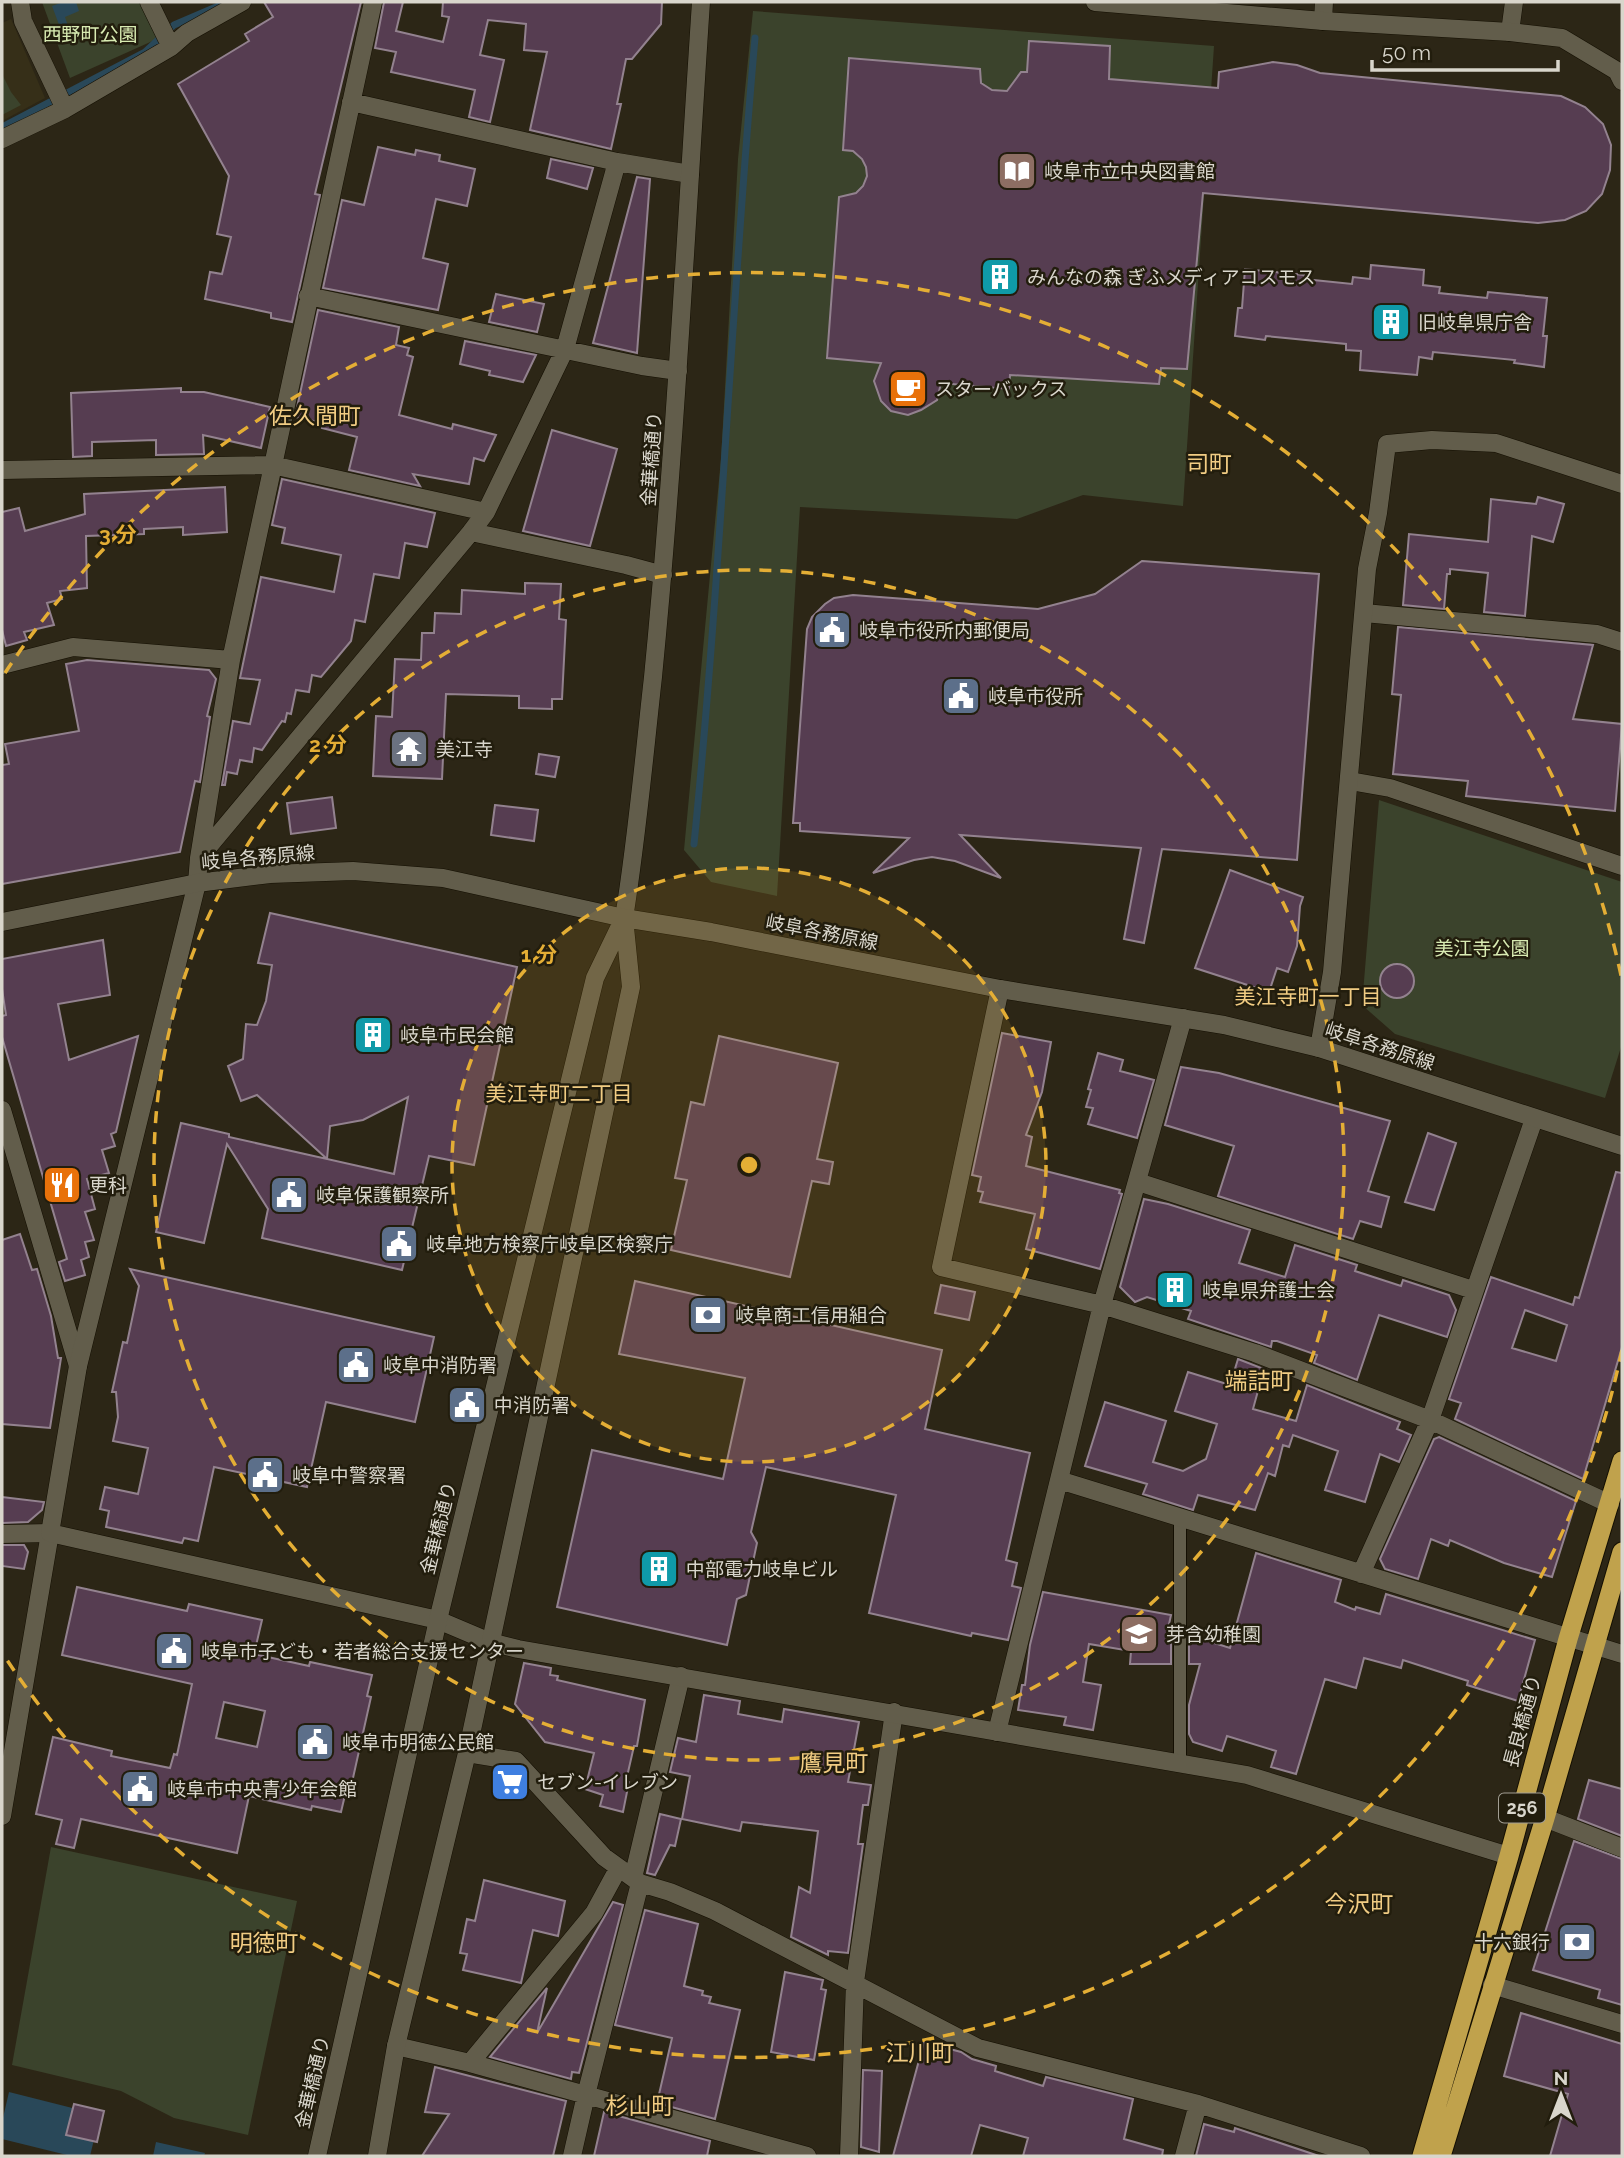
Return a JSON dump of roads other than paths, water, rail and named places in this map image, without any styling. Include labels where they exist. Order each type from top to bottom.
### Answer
[{"type":"highway","name":"長良橋通り","points":[[1422,2156],[1510,1856],[1567,1639],[1622,1461]]},
{"type":"highway","name":"256","points":[[1441,2156],[1545,1818],[1622,1552]]},
{"type":"street","points":[[20,2],[23,20],[65,109]]},
{"type":"street","points":[[149,2],[171,47]]},
{"type":"street","points":[[2,139],[65,109],[242,2]]},
{"type":"street","points":[[3,1806],[78,1366],[197,883],[231,660],[373,2]]},
{"type":"street","name":"金華橋通り","points":[[377,2156],[396,2046],[467,1754],[631,987],[624,918],[635,854],[663,575],[701,2]]},
{"type":"street","points":[[1095,2],[1562,38],[1620,73]]},
{"type":"street","points":[[1323,20],[1324,2]]},
{"type":"street","points":[[1510,32],[1514,2]]},
{"type":"street","points":[[351,102],[617,162],[690,174]]},
{"type":"street","points":[[199,858],[486,512],[565,349],[617,162]]},
{"type":"street","points":[[308,296],[642,366],[678,371]]},
{"type":"street","points":[[1319,1048],[1332,972],[1367,569],[1387,444],[1432,440],[1496,443],[1622,484]]},
{"type":"street","points":[[2,470],[272,465],[486,512]]},
{"type":"street","points":[[471,532],[663,575]]},
{"type":"street","points":[[1364,613],[1597,634],[1622,642]]},
{"type":"street","points":[[2,665],[73,647],[231,660]]},
{"type":"street","points":[[1350,781],[1390,788],[1622,866]]},
{"type":"street","name":"岐阜各務原線","points":[[2,922],[197,883],[270,874],[353,871],[443,878],[624,918],[711,932],[1000,989],[1183,1018],[1319,1048],[1622,1146]]},
{"type":"street","name":"金華橋通り","points":[[317,2156],[438,1620],[595,978],[624,918]]},
{"type":"street","points":[[1000,989],[941,1267],[1102,1305],[1255,1353],[1430,1420],[1610,1504]]},
{"type":"street","points":[[997,1732],[1102,1305],[1183,1018]]},
{"type":"street","points":[[2,1110],[78,1366]]},
{"type":"street","points":[[1361,1574],[1430,1420],[1534,1119]]},
{"type":"street","points":[[1138,1182],[1473,1290]]},
{"type":"street","points":[[1059,1480],[1622,1654]]},
{"type":"street","points":[[2,1534],[51,1533],[438,1620],[490,1642],[518,1649],[1247,1775],[1510,1856]]},
{"type":"street","points":[[572,2156],[630,1877],[681,1676]]},
{"type":"street","points":[[849,2156],[855,1982],[894,1712]]},
{"type":"street","points":[[467,1754],[516,1761],[604,1857],[630,1877],[715,1911],[978,2048],[1198,2104],[1361,2156]]},
{"type":"street","points":[[1545,1818],[1622,1849]]},
{"type":"street","points":[[470,2063],[594,1913],[630,1877]]},
{"type":"street","points":[[1492,1985],[1622,2024]]},
{"type":"street","points":[[396,2046],[470,2063],[807,2156]]},
{"type":"street","points":[[1184,2156],[1198,2104]]},
{"type":"lane","points":[[1180,1518],[1180,1762]]},
{"type":"water","points":[[63,2],[76,2],[79,11],[65,17],[68,26],[61,30],[52,6]]},
{"type":"water","points":[[9,2092],[100,2115],[90,2156],[71,2156],[2,2139],[2,2122]]},
{"type":"water","points":[[156,2142],[205,2153],[204,2156],[153,2156]]},
{"type":"waterway","points":[[2,127],[145,52],[174,25],[223,4]]},
{"type":"waterway","points":[[694,844],[712,643],[755,38]]},
{"type":"place","name":"岐阜市立中央図書館","points":[[1017,171]]},
{"type":"place","name":"みんなの森 ぎふメディアコスモス","points":[[1000,277]]},
{"type":"place","name":"旧岐阜県庁舎","points":[[1391,322]]},
{"type":"place","name":"スターバックス","points":[[908,389]]},
{"type":"place","name":"岐阜市役所内郵便局","points":[[832,630]]},
{"type":"place","name":"岐阜市役所","points":[[961,696]]},
{"type":"place","name":"美江寺","points":[[409,749]]},
{"type":"place","name":"岐阜市民会館","points":[[373,1035]]},
{"type":"place","name":"更科","points":[[62,1185]]},
{"type":"place","name":"岐阜保護観察所","points":[[289,1195]]},
{"type":"place","name":"岐阜地方検察庁岐阜区検察庁","points":[[399,1244]]},
{"type":"place","name":"岐阜県弁護士会","points":[[1175,1290]]},
{"type":"place","name":"岐阜商工信用組合","points":[[708,1315]]},
{"type":"place","name":"岐阜中消防署","points":[[356,1365]]},
{"type":"place","name":"中消防署","points":[[467,1405]]},
{"type":"place","name":"岐阜中警察署","points":[[265,1475]]},
{"type":"place","name":"中部電力岐阜ビル","points":[[659,1569]]},
{"type":"place","name":"芽含幼稚園","points":[[1139,1634]]},
{"type":"place","name":"岐阜市子ども・若者総合支援センター","points":[[174,1651]]},
{"type":"place","name":"岐阜市明徳公民館","points":[[315,1742]]},
{"type":"place","name":"セブン-イレブン","points":[[510,1782]]},
{"type":"place","name":"岐阜市中央青少年会館","points":[[140,1789]]},
{"type":"place","name":"十六銀行","points":[[1577,1942]]},
{"type":"district","name":"佐久間町","points":[[315,416]]},
{"type":"district","name":"司町","points":[[1209,464]]},
{"type":"district","name":"美江寺町一丁目","points":[[1308,997]]},
{"type":"district","name":"美江寺町二丁目","points":[[559,1094]]},
{"type":"district","name":"端詰町","points":[[1259,1381]]},
{"type":"district","name":"鷹見町","points":[[834,1763]]},
{"type":"district","name":"今沢町","points":[[1359,1904]]},
{"type":"district","name":"明徳町","points":[[264,1943]]},
{"type":"district","name":"江川町","points":[[920,2053]]},
{"type":"district","name":"杉山町","points":[[640,2106]]},
{"type":"park label","name":"西野町公園","points":[[90,34]]},
{"type":"park label","name":"美江寺公園","points":[[1482,948]]}]
